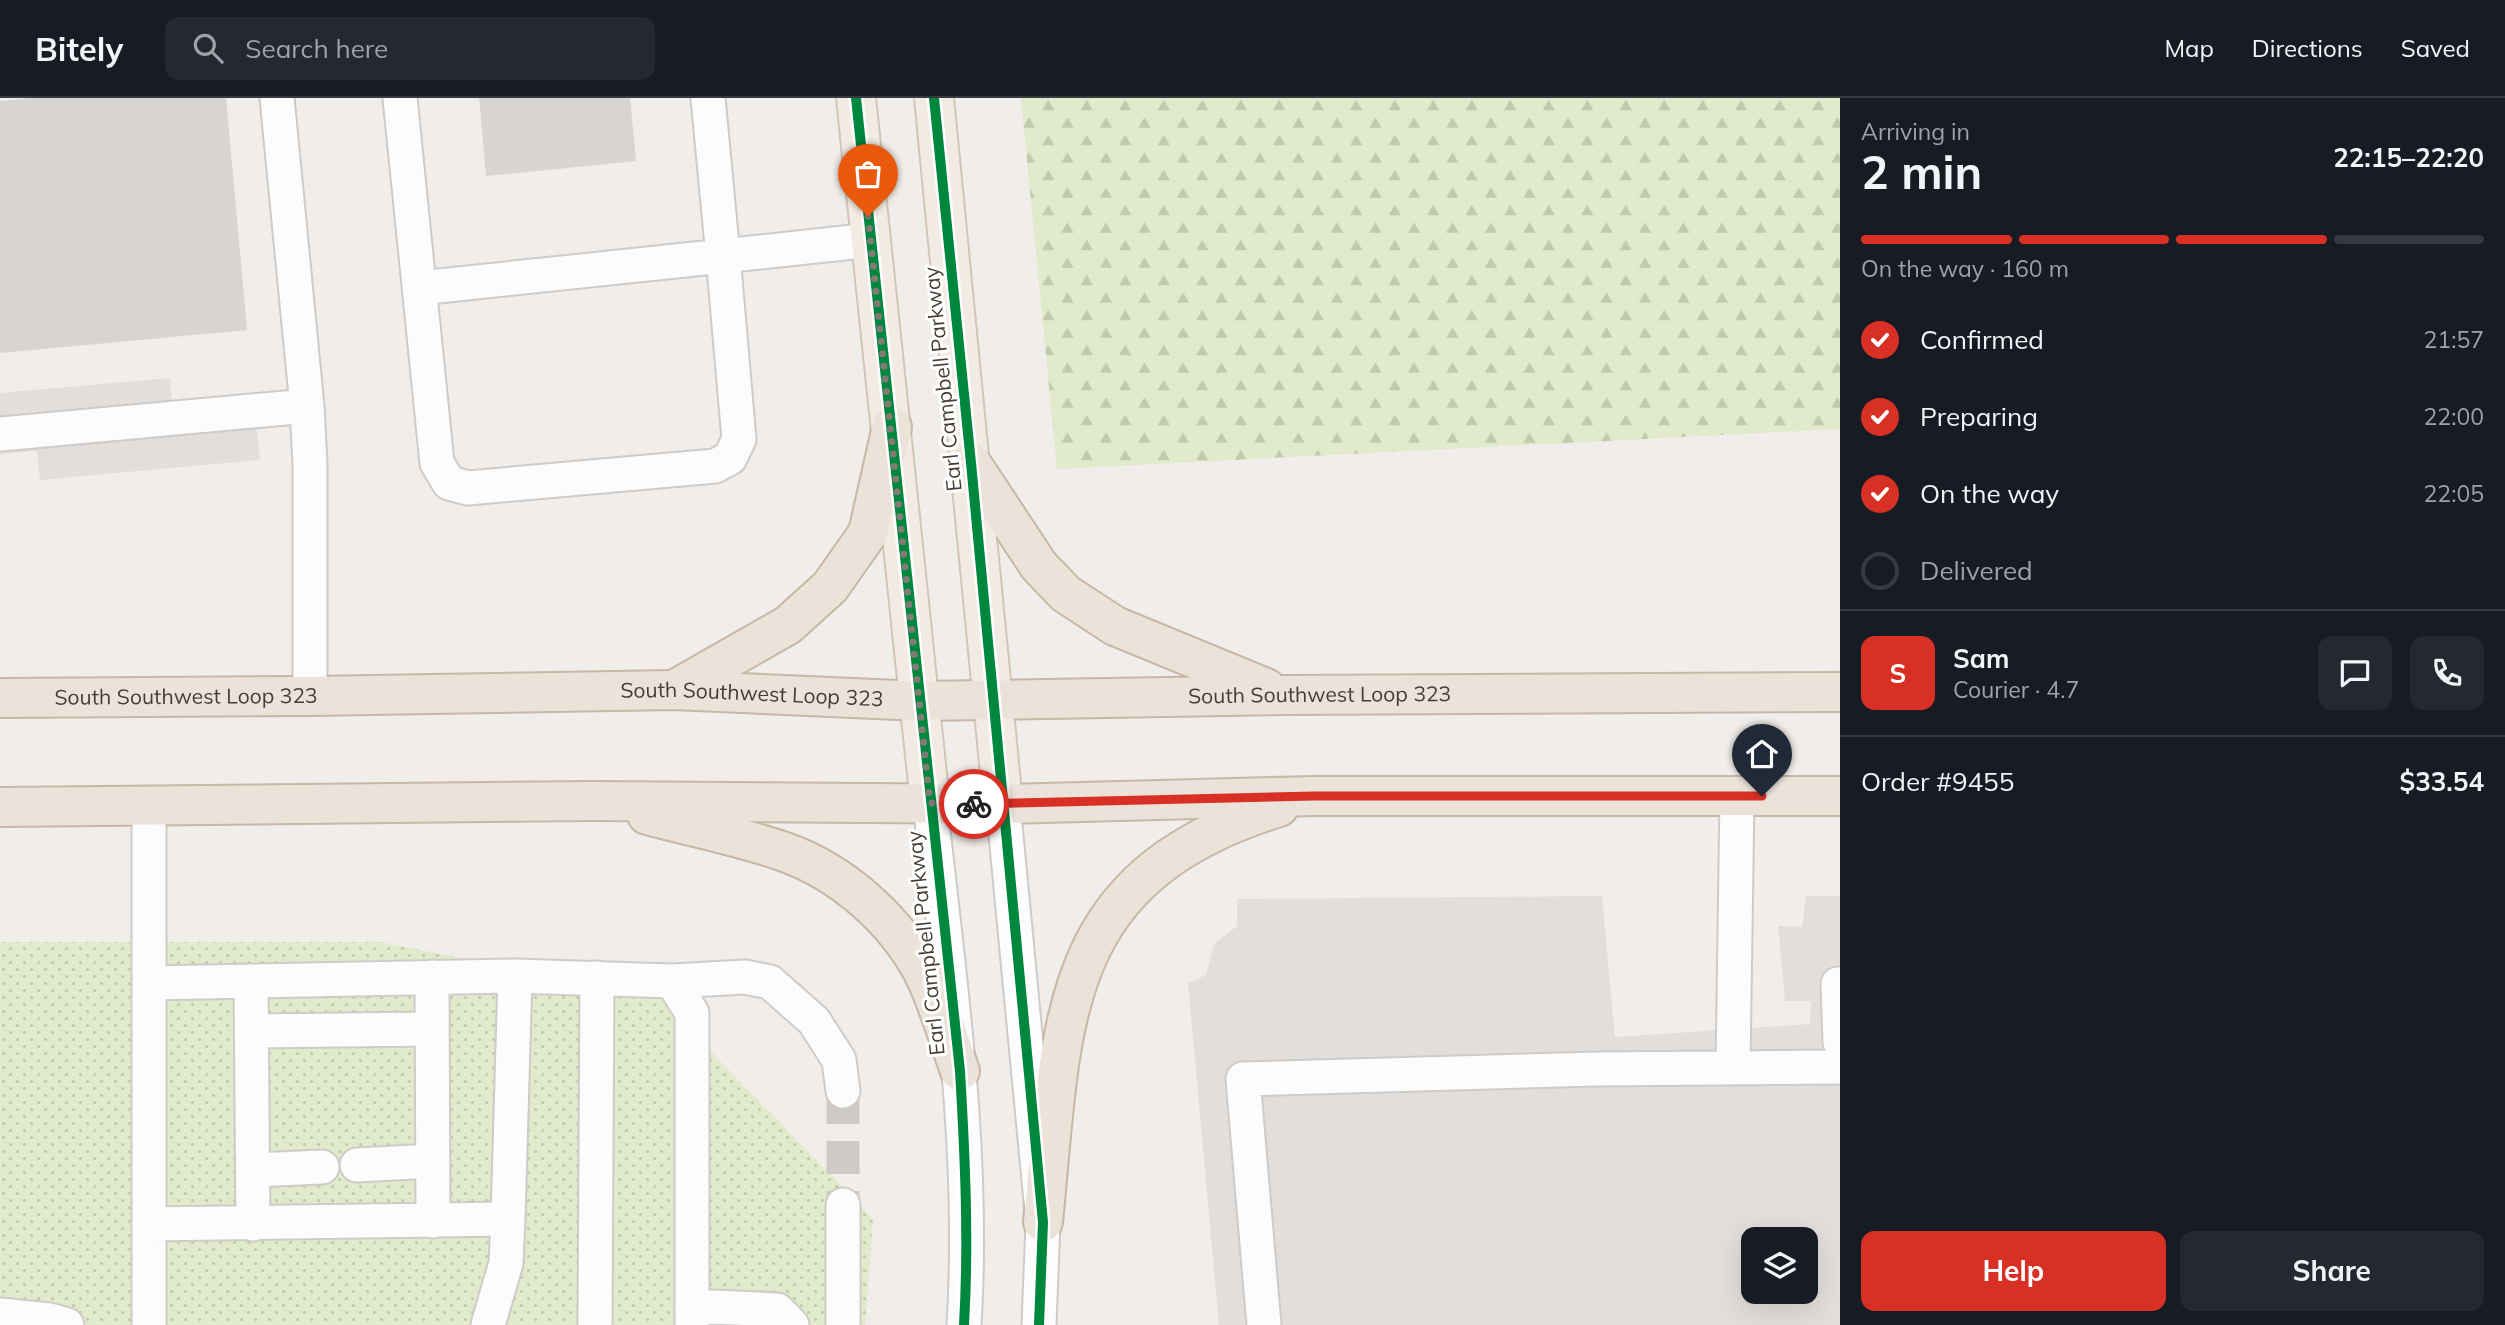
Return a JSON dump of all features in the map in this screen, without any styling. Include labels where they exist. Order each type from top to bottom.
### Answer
[{"type":"highway","points":[[674,690],[788,625],[830,587],[868,533],[892,427]]},
{"type":"highway","points":[[971,463],[1039,566],[1066,594],[1115,626],[1285,695]]},
{"type":"highway","name":"South Southwest Loop 323","points":[[0,698],[674,690],[921,701],[1285,695],[1840,692]]},
{"type":"highway","points":[[1043,1222],[1060,1049],[1066,1017],[1081,967],[1105,923],[1138,884],[1188,844],[1256,814],[1314,796]]},
{"type":"highway","points":[[0,807],[594,802],[1003,804],[1314,796],[1840,796]]},
{"type":"highway","points":[[594,802],[783,851],[847,886],[878,912],[914,958],[927,981],[960,1071]]},
{"type":"main road","name":"Earl Campbell Parkway","points":[[856,98],[930,803]]},
{"type":"main road","name":"Earl Campbell Parkway","points":[[934,98],[1003,804]]},
{"type":"street","points":[[277,98],[307,405],[310,464],[310,696]]},
{"type":"street","points":[[400,98],[437,463],[449,483],[468,488],[715,466],[730,457],[739,439],[708,98]]},
{"type":"street","points":[[420,288],[871,240]]},
{"type":"street","points":[[0,434],[307,405]]},
{"type":"street","points":[[1733,1067],[1737,796]]},
{"type":"street","name":"Earl Campbell Parkway","points":[[930,803],[960,1071],[968,1243],[964,1325]]},
{"type":"street","name":"Earl Campbell Parkway","points":[[1003,804],[1043,1222],[1039,1325]]},
{"type":"street","points":[[149,806],[149,1325]]},
{"type":"street","points":[[149,984],[515,976],[671,981],[745,976],[770,982],[814,1021],[839,1060],[842,1091]]},
{"type":"street","points":[[488,1325],[506,1263],[515,976]]},
{"type":"street","points":[[432,977],[433,1221]]},
{"type":"street","points":[[595,1325],[597,978]]},
{"type":"street","points":[[251,981],[253,1224]]},
{"type":"street","points":[[671,981],[692,1013],[692,1315],[777,1310],[792,1325]]},
{"type":"street","points":[[1840,984],[1840,1042]]},
{"type":"street","points":[[252,1031],[432,1029]]},
{"type":"street","points":[[1264,1325],[1243,1079],[1733,1067],[1840,1067]]},
{"type":"street","points":[[357,1165],[433,1161]]},
{"type":"street","points":[[253,1170],[323,1167]]},
{"type":"street","points":[[843,1205],[843,1325]]},
{"type":"street","points":[[149,1224],[508,1219]]},
{"type":"street","points":[[0,1315],[50,1320],[66,1325]]},
{"type":"green space","points":[[1021,98],[1840,98],[1840,429],[1057,469]]},
{"type":"green space","points":[[0,942],[381,942],[659,998],[873,1219],[865,1325],[0,1325]]},
{"type":"shaded area","points":[[170,378],[172,402],[253,395],[260,460],[40,480],[37,451],[0,454],[0,393]]},
{"type":"shaded area","points":[[1602,896],[1615,1037],[1810,1024],[1811,1001],[1785,1001],[1778,926],[1802,927],[1806,896],[1840,896],[1840,1325],[1219,1325],[1188,983],[1206,975],[1214,944],[1237,926],[1237,899]]},
{"type":"building","points":[[41,98],[225,98],[246,329],[0,352],[0,102]]},
{"type":"building","points":[[480,98],[629,98],[635,160],[487,175]]},
{"type":"tunnel","points":[[843,1091],[843,1205]]},
{"type":"cycle path","points":[[856,98],[960,1071],[965,1166],[964,1325]]},
{"type":"cycle path","points":[[934,98],[1043,1222],[1039,1325]]},
{"type":"way so far","points":[[868,216],[930,803],[974,804]]},
{"type":"route","points":[[974,804],[1314,796],[1762,796]]}]
